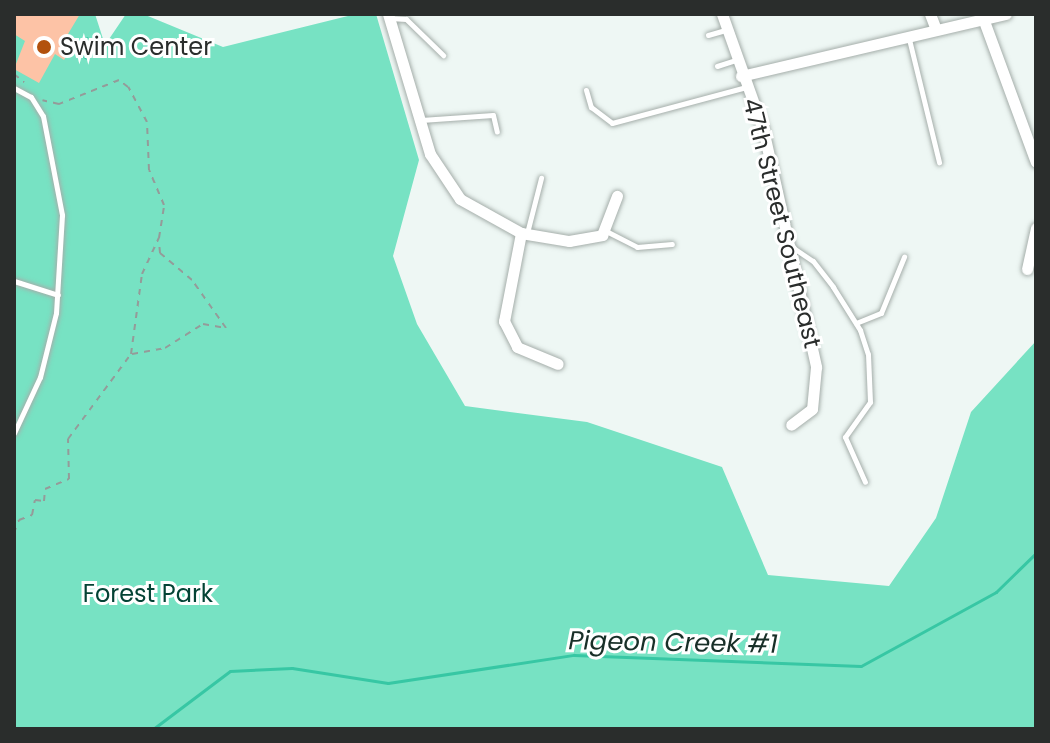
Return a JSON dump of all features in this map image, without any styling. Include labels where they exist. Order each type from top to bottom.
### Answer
[{"type":"street","name":"47th Street Southeast","points":[[722,14],[741,76],[749,87],[792,247],[818,385],[812,409],[791,425]]},
{"type":"street","points":[[930,14],[935,27]]},
{"type":"street","points":[[741,76],[935,27],[984,21],[1006,14]]},
{"type":"street","points":[[388,16],[441,177],[460,199],[524,233],[569,241],[589,240],[606,231],[617,196]]},
{"type":"street","points":[[984,21],[1036,162]]},
{"type":"street","points":[[1027,269],[1036,228]]},
{"type":"street","points":[[524,233],[504,321],[517,347],[558,364]]},
{"type":"lane","points":[[388,16],[406,19],[443,55]]},
{"type":"lane","points":[[708,35],[727,29]]},
{"type":"lane","points":[[908,34],[939,162]]},
{"type":"lane","points":[[717,66],[736,60]]},
{"type":"lane","points":[[586,90],[591,107],[612,123],[749,87]]},
{"type":"lane","points":[[14,88],[31,97],[51,141],[62,215],[58,295],[40,377],[14,433]]},
{"type":"lane","points":[[421,120],[493,115],[497,132]]},
{"type":"lane","points":[[524,233],[541,178]]},
{"type":"lane","points":[[606,231],[637,247],[672,244]]},
{"type":"lane","points":[[792,247],[813,261],[856,323],[873,384],[870,402],[845,437],[865,482]]},
{"type":"lane","points":[[856,323],[881,313],[904,257]]},
{"type":"lane","points":[[16,283],[58,295]]},
{"type":"path","points":[[14,74],[24,82]]},
{"type":"path","points":[[31,97],[59,104],[119,80],[128,87],[147,122],[149,170],[164,205],[160,253],[192,280],[226,328],[203,324],[165,348],[131,354]]},
{"type":"path","points":[[14,547],[14,533],[19,520],[32,515],[35,500],[44,501],[45,489],[69,479],[68,439],[131,354],[142,274],[159,238]]},
{"type":"green space","name":"Forest Park","points":[[14,14],[95,14],[105,45],[126,14],[143,14],[223,47],[356,14],[376,14],[419,160],[393,256],[417,324],[465,406],[587,422],[722,467],[768,575],[889,586],[936,518],[971,412],[1036,341],[1036,729],[14,729]]},
{"type":"shaded area","points":[[87,37],[97,42],[87,60],[74,53]]},
{"type":"building","name":"Swim Center","points":[[14,14],[80,14],[62,44],[70,49],[64,60],[55,54],[39,83],[14,69],[25,41],[14,34]]},
{"type":"waterway","name":"Pigeon Creek #1","points":[[153,729],[230,671],[292,668],[388,683],[574,655],[861,666],[996,592],[1036,553]]},
{"type":"place","name":"Swim Center","points":[[44,47]]}]
